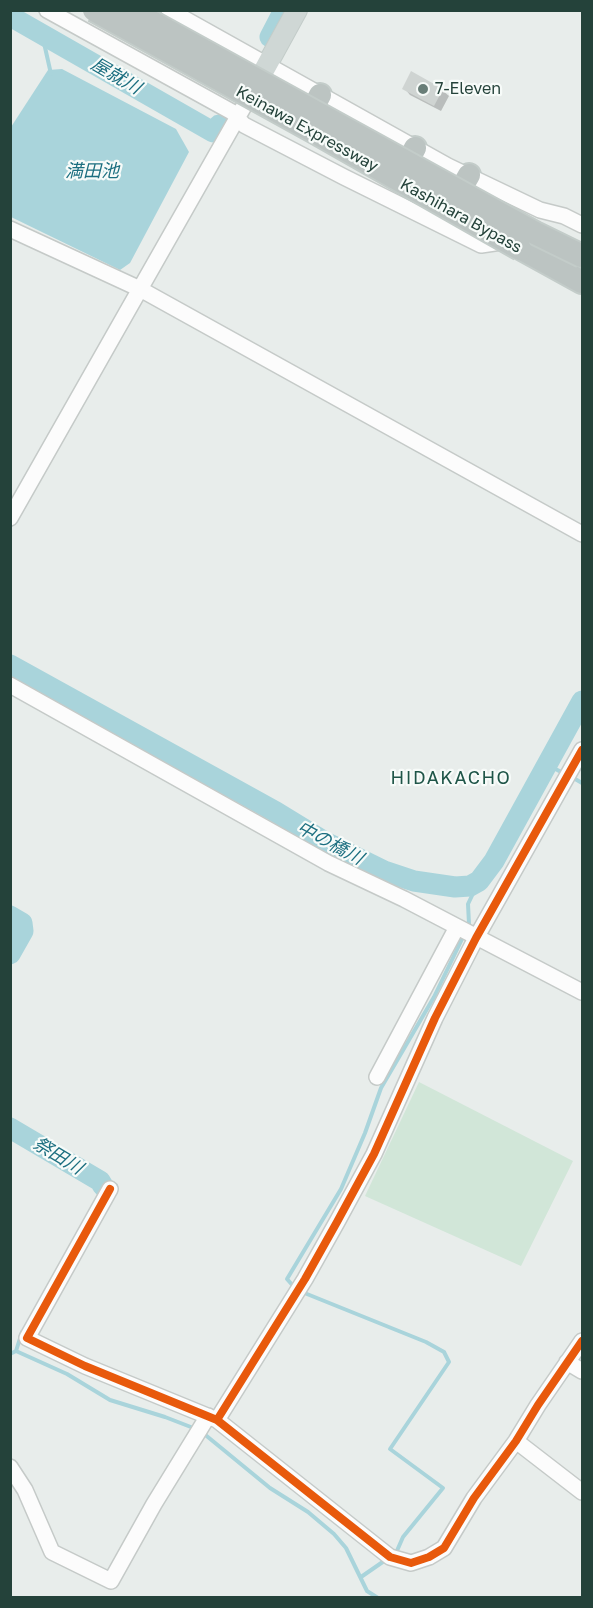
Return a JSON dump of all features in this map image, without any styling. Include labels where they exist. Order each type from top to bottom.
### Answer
[{"type":"highway","name":"Kashihara Bypass","points":[[87,10],[243,109],[521,241]]},
{"type":"highway","name":"Keinawa Expressway","points":[[94,10],[313,131],[521,241]]},
{"type":"highway","name":"Keinawa Expressway","points":[[130,10],[521,241]]},
{"type":"highway","name":"Kashihara Bypass","points":[[135,10],[263,72],[465,182],[582,256]]},
{"type":"highway","points":[[521,241],[582,256]]},
{"type":"highway","points":[[521,241],[582,285]]},
{"type":"main road","points":[[243,109],[297,10]]},
{"type":"street","points":[[47,10],[232,112],[243,109]]},
{"type":"street","points":[[169,10],[263,72]]},
{"type":"street","points":[[10,518],[243,109]]},
{"type":"street","points":[[465,182],[540,210],[564,216],[582,225]]},
{"type":"street","points":[[10,229],[140,289],[582,534]]},
{"type":"street","points":[[10,685],[328,863],[404,899],[582,992]]},
{"type":"street","points":[[10,1467],[25,1490],[52,1552],[111,1581],[154,1504],[305,1279],[364,1173],[425,1012],[466,932],[576,765]]},
{"type":"street","points":[[377,1077],[425,1012],[466,932]]},
{"type":"street","points":[[110,1189],[27,1338],[86,1366],[212,1418],[390,1557],[411,1563],[429,1557],[444,1548],[474,1498],[516,1441],[582,1341]]},
{"type":"street","points":[[567,1362],[582,1371]]},
{"type":"street","points":[[516,1441],[582,1492]]},
{"type":"green space","points":[[419,1082],[573,1161],[521,1266],[365,1196]]},
{"type":"water","name":"満田池","points":[[62,69],[176,129],[189,152],[130,263],[120,270],[11,217],[11,127],[48,70]]},
{"type":"building","points":[[411,71],[443,89],[434,106],[402,89]]},
{"type":"waterway","name":"屋就川","points":[[270,37],[284,10]]},
{"type":"waterway","name":"屋就川","points":[[10,16],[213,132],[219,125]]},
{"type":"waterway","points":[[42,34],[51,74]]},
{"type":"waterway","name":"中の橋川","points":[[10,665],[276,812],[325,842],[384,871],[414,881],[455,887],[470,886],[479,881],[494,861],[582,701]]},
{"type":"waterway","points":[[548,765],[563,773]]},
{"type":"waterway","points":[[570,776],[582,783]]},
{"type":"waterway","points":[[467,928],[469,924],[468,904],[479,881]]},
{"type":"waterway","name":"祭田川","points":[[10,916],[22,923],[23,931],[10,954]]},
{"type":"waterway","points":[[295,1288],[287,1279],[341,1189],[381,1088],[434,997],[464,935]]},
{"type":"waterway","name":"祭田川","points":[[10,1128],[100,1181],[103,1186]]},
{"type":"waterway","points":[[302,1292],[426,1342],[444,1352],[449,1362],[390,1449],[443,1488],[403,1537],[396,1553]]},
{"type":"waterway","points":[[10,1354],[16,1351],[22,1332]]},
{"type":"waterway","points":[[16,1351],[67,1374],[110,1400],[196,1429]]},
{"type":"waterway","points":[[203,1433],[270,1488],[308,1512],[334,1534],[346,1548],[367,1591],[378,1598]]},
{"type":"waterway","points":[[361,1577],[387,1559]]},
{"type":"cycle path","points":[[217,1420],[305,1279],[337,1222],[374,1154],[435,1018],[476,938],[582,750]]},
{"type":"cycle path","points":[[110,1189],[27,1338],[85,1366],[217,1420],[390,1557],[411,1563],[429,1557],[444,1548],[474,1498],[516,1441],[582,1341]]},
{"type":"place","name":"7-Eleven","points":[[423,89]]},
{"type":"district","name":"HIDAKACHO","points":[[451,778]]}]
